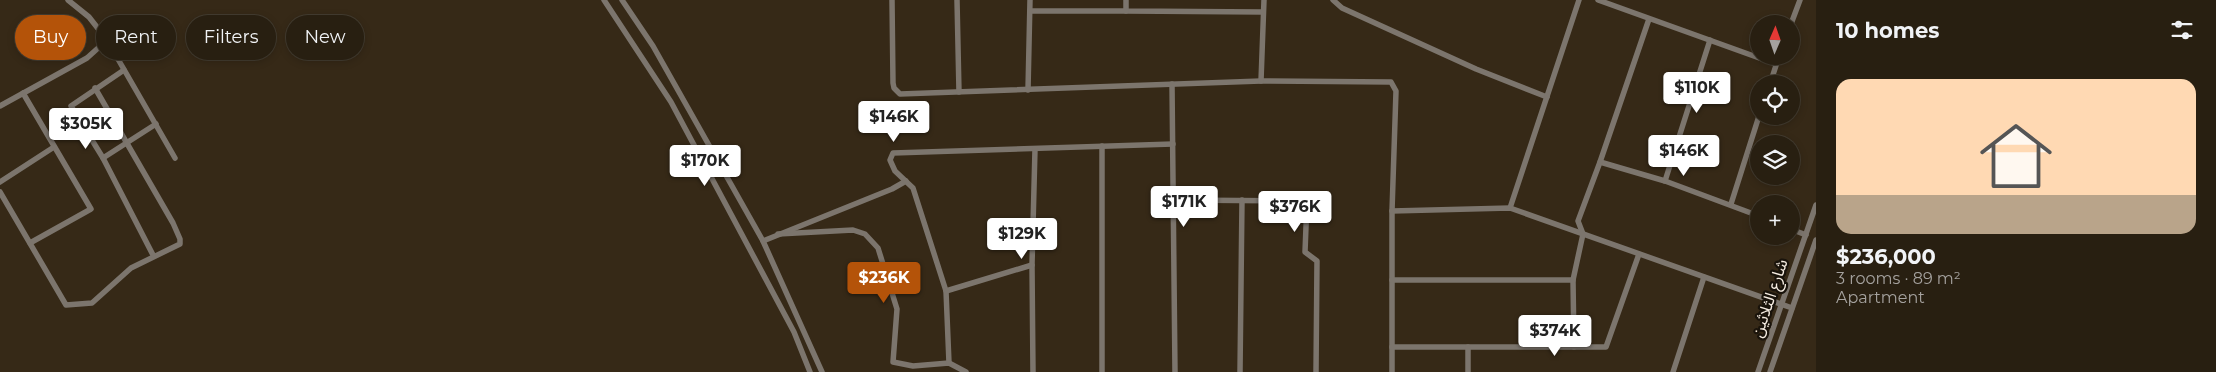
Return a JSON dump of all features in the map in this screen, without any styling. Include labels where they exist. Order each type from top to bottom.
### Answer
[{"type":"street","points":[[68,0],[89,17],[96,26]]},
{"type":"street","points":[[604,0],[671,102],[794,332],[810,372]]},
{"type":"street","points":[[622,0],[653,46],[763,241],[766,252],[822,372]]},
{"type":"street","points":[[892,0],[894,88],[900,94],[1261,81],[1391,82],[1396,92],[1392,211],[1392,372]]},
{"type":"street","points":[[957,0],[959,92]]},
{"type":"street","points":[[1028,90],[1030,0]]},
{"type":"street","points":[[1126,0],[1126,11]]},
{"type":"street","points":[[1261,81],[1264,0]]},
{"type":"street","points":[[1333,0],[1342,8],[1476,69],[1547,97]]},
{"type":"street","points":[[1510,208],[1579,0]]},
{"type":"street","points":[[1598,0],[1750,55]]},
{"type":"street","points":[[1794,15],[1800,0]]},
{"type":"street","points":[[1030,11],[1263,12]]},
{"type":"street","points":[[1574,347],[1573,280],[1583,234],[1578,221],[1649,19]]},
{"type":"street","points":[[1665,181],[1710,40]]},
{"type":"street","points":[[0,106],[87,58],[96,50]]},
{"type":"street","points":[[118,60],[175,158]]},
{"type":"street","points":[[124,70],[71,106],[103,158],[153,255]]},
{"type":"street","points":[[1172,84],[1175,372]]},
{"type":"street","points":[[0,192],[66,305],[92,303],[131,268],[153,255],[180,244],[180,238],[128,143],[95,88]]},
{"type":"street","points":[[23,93],[91,209],[30,243]]},
{"type":"street","points":[[103,158],[156,124]]},
{"type":"street","points":[[1731,204],[1756,125]]},
{"type":"street","points":[[949,363],[946,291],[913,188],[892,165],[890,160],[893,154],[1173,144]]},
{"type":"street","points":[[1102,146],[1102,372]]},
{"type":"street","points":[[0,182],[54,147]]},
{"type":"street","points":[[1033,372],[1034,149]]},
{"type":"street","points":[[1600,162],[1665,181],[1750,212]]},
{"type":"street","points":[[763,241],[892,189],[906,181]]},
{"type":"street","points":[[1174,200],[1307,201],[1305,252],[1317,261],[1316,372]]},
{"type":"street","points":[[1240,372],[1242,200]]},
{"type":"street","name":"شارع الثلاثين","points":[[1758,372],[1816,205]]},
{"type":"street","points":[[1392,211],[1510,208],[1792,308]]},
{"type":"street","points":[[778,234],[853,230],[865,234],[878,248],[897,309],[893,362],[912,366],[949,363],[966,372]]},
{"type":"street","points":[[1800,233],[1806,235]]},
{"type":"street","name":"شارع الثلاثين","points":[[1770,372],[1816,240]]},
{"type":"street","points":[[754,258],[766,252]]},
{"type":"street","points":[[1392,347],[1606,347],[1639,254]]},
{"type":"street","points":[[946,291],[1032,265]]},
{"type":"street","points":[[1673,372],[1704,277]]},
{"type":"street","points":[[1392,280],[1573,280]]},
{"type":"street","points":[[1468,347],[1468,372]]}]
